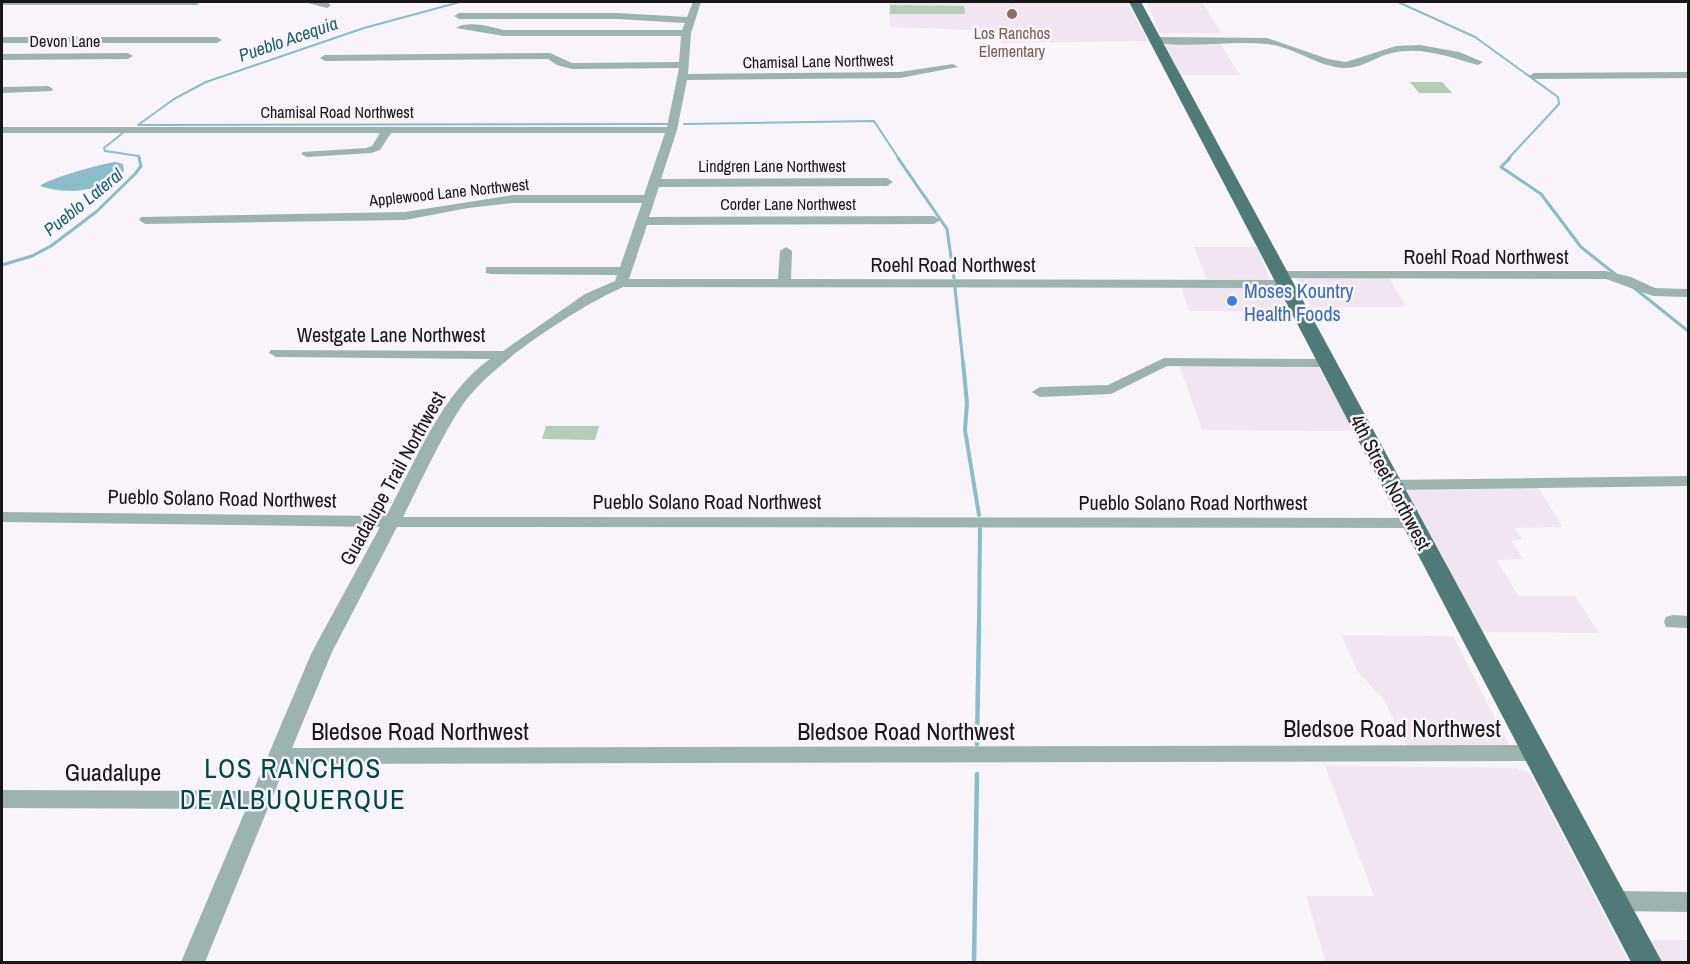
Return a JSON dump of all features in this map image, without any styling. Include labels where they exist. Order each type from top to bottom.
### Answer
[{"type":"main road","name":"4th Street Northwest","points":[[1135,2],[1647,963]]},
{"type":"street","points":[[2,2],[197,2]]},
{"type":"street","points":[[308,2],[319,2],[327,6]]},
{"type":"street","points":[[622,277],[656,183],[672,130],[683,71],[688,27],[697,2]]},
{"type":"street","points":[[459,16],[617,16],[688,27]]},
{"type":"street","points":[[461,28],[482,28],[504,33],[688,27]]},
{"type":"street","points":[[2,40],[217,40]]},
{"type":"street","points":[[1155,40],[1267,41],[1282,44],[1318,61],[1338,65],[1359,64],[1381,52],[1406,48],[1460,54],[1478,62]]},
{"type":"street","name":"Devon Lane","points":[[2,57],[128,56]]},
{"type":"street","name":"Chamisal Lane Northwest","points":[[325,58],[550,56],[560,63],[572,66],[683,71],[900,75],[953,67]]},
{"type":"street","points":[[1534,76],[1689,75]]},
{"type":"street","points":[[2,90],[48,89]]},
{"type":"street","points":[[307,154],[367,151],[376,148],[389,128]]},
{"type":"street","name":"Chamisal Road Northwest","points":[[2,130],[389,128],[672,130]]},
{"type":"street","name":"Lindgren Lane Northwest","points":[[656,183],[887,182]]},
{"type":"street","name":"Applewood Lane Northwest","points":[[145,220],[405,216],[468,204],[513,200],[648,200]]},
{"type":"street","name":"Corder Lane Northwest","points":[[643,221],[934,220]]},
{"type":"street","points":[[784,283],[786,251]]},
{"type":"street","name":"Roehl Road Northwest","points":[[491,270],[784,283],[1283,280],[1606,275],[1626,280],[1653,292],[1689,293]]},
{"type":"street","name":"Guadalupe Trail Northwest","points":[[193,963],[321,652],[452,408],[480,373],[622,277]]},
{"type":"street","name":"Westgate Lane Northwest","points":[[276,353],[506,355]]},
{"type":"street","points":[[1040,392],[1111,389],[1164,362],[1328,363]]},
{"type":"street","points":[[1393,485],[1689,481]]},
{"type":"street","name":"Pueblo Solano Road Northwest","points":[[2,517],[390,522],[1413,523]]},
{"type":"street","name":"Bledsoe Road Northwest","points":[[278,756],[1535,753]]},
{"type":"street","name":"Guadalupe","points":[[2,799],[260,800]]},
{"type":"street","points":[[1614,901],[1689,902]]},
{"type":"shaded area","name":"Los Ranchos Elementary","points":[[889,2],[1127,2],[1148,41],[1002,43],[998,31],[890,27]]},
{"type":"shaded area","points":[[1147,2],[1202,2],[1222,33],[1160,33]]},
{"type":"shaded area","points":[[1164,42],[1219,42],[1240,75],[1181,75]]},
{"type":"shaded area","points":[[1194,247],[1257,247],[1269,279],[1264,281],[1207,279]]},
{"type":"shaded area","points":[[1296,278],[1389,278],[1407,307],[1311,307]]},
{"type":"shaded area","points":[[1181,286],[1274,288],[1287,311],[1189,311]]},
{"type":"shaded area","points":[[1177,359],[1314,359],[1354,431],[1202,430]]},
{"type":"shaded area","points":[[1538,488],[1563,527],[1515,528],[1522,539],[1511,541],[1523,559],[1497,560],[1518,596],[1575,596],[1599,633],[1480,632],[1406,493],[1409,490]]},
{"type":"shaded area","points":[[1341,635],[1453,636],[1509,745],[1407,747],[1384,700],[1358,672]]},
{"type":"shaded area","points":[[1325,766],[1516,768],[1530,773],[1629,962],[1326,962],[1306,896],[1374,896]]},
{"type":"shaded area","points":[[1647,940],[1687,940],[1688,962],[1659,962]]},
{"type":"green space","points":[[890,5],[964,6],[965,14],[890,14]]},
{"type":"green space","points":[[1410,82],[1442,82],[1452,93],[1419,93]]},
{"type":"green space","points":[[546,426],[599,426],[595,440],[542,439]]},
{"type":"water","points":[[116,162],[123,164],[124,171],[116,178],[96,187],[73,191],[40,186],[53,179]]},
{"type":"waterway","name":"Pueblo Acequia","points":[[460,2],[364,28],[206,82],[174,99],[138,125],[667,124]]},
{"type":"waterway","points":[[1398,2],[1475,37],[1558,97],[1559,104],[1508,159]]},
{"type":"waterway","points":[[684,124],[874,121],[899,159]]},
{"type":"waterway","name":"Pueblo Lateral","points":[[124,132],[104,148],[105,151],[139,156],[140,159]]},
{"type":"waterway","name":"Pueblo Lateral","points":[[2,265],[32,256],[51,246],[96,212],[135,174],[141,166],[139,158]]},
{"type":"waterway","points":[[898,158],[947,229],[954,278]]},
{"type":"waterway","points":[[1510,158],[1501,167],[1541,194],[1581,247],[1615,274]]},
{"type":"waterway","points":[[1633,287],[1688,331]]},
{"type":"waterway","points":[[955,288],[963,363]]},
{"type":"waterway","points":[[963,362],[967,403],[965,430],[979,515]]},
{"type":"waterway","points":[[979,626],[980,529]]},
{"type":"waterway","points":[[977,744],[979,625]]},
{"type":"waterway","points":[[974,962],[977,774]]},
{"type":"place","name":"Los Ranchos Elementary","points":[[1012,14]]},
{"type":"place","name":"Moses Kountry Health Foods","points":[[1232,301]]},
{"type":"district","name":"LOS RANCHOS DE ALBUQUERQUE","points":[[293,784]]}]
